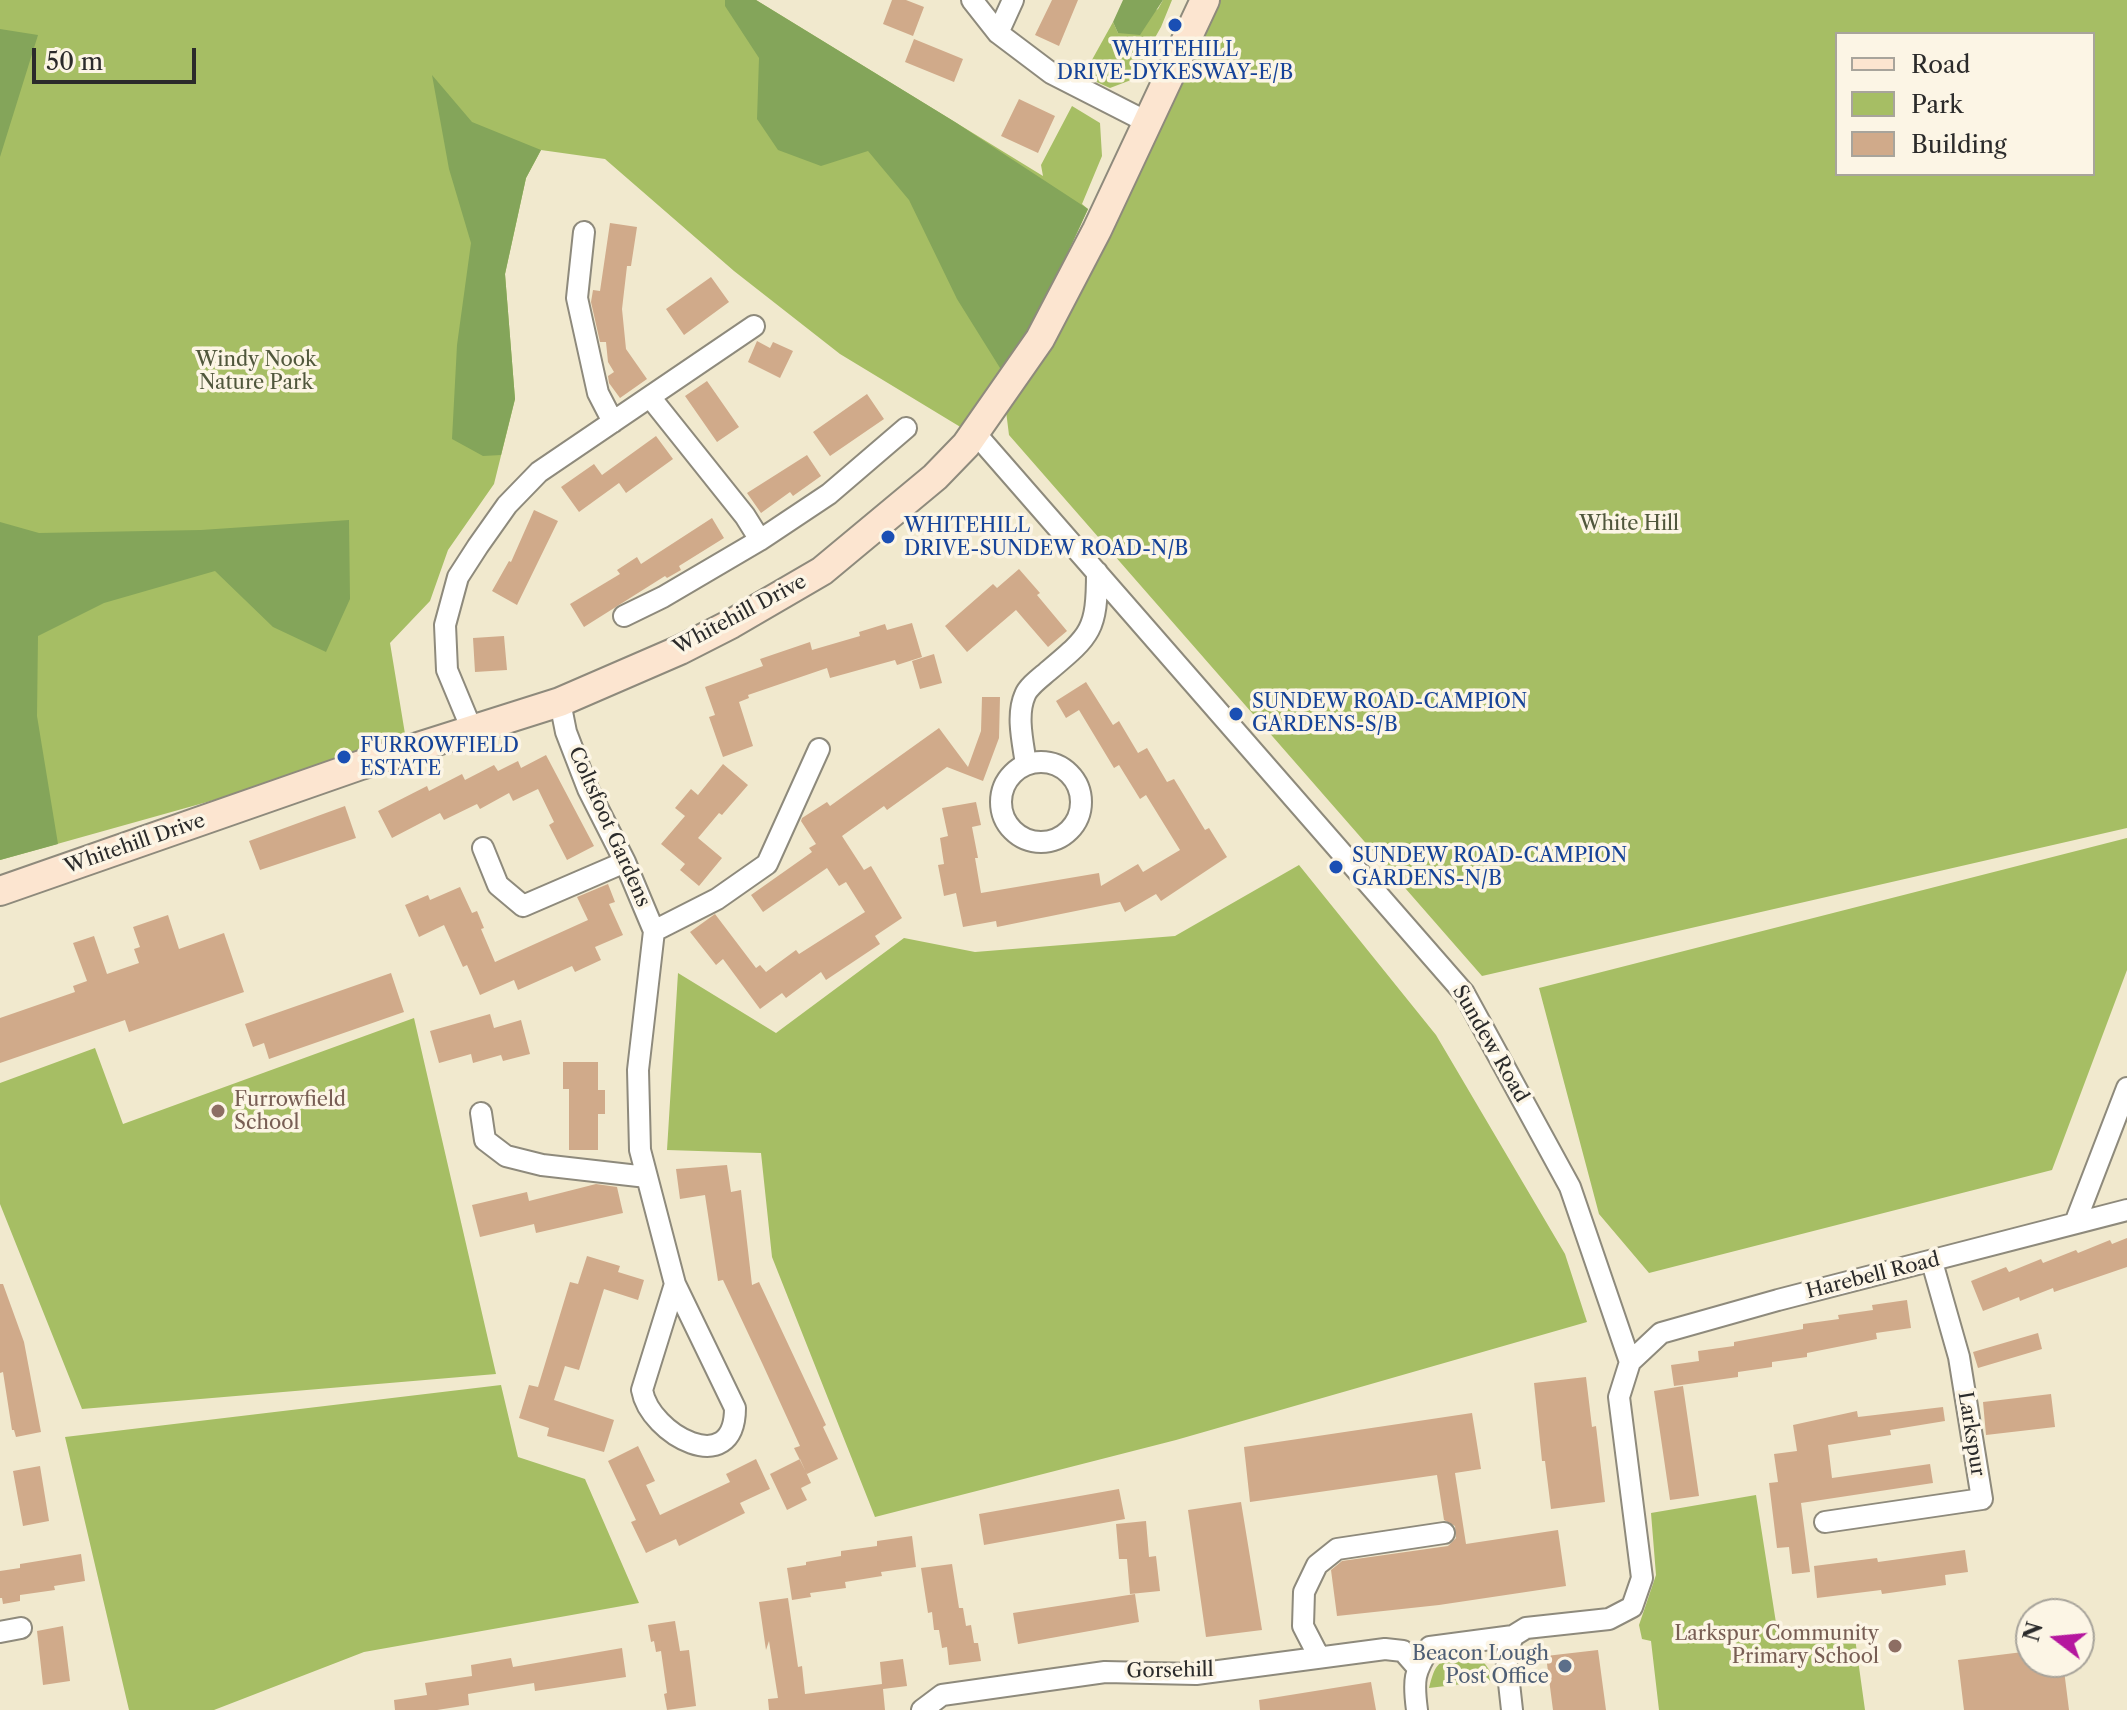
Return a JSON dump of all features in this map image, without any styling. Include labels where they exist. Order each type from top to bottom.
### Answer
[{"type":"street","points":[[972,0],[998,33],[1051,73],[1147,122]]},
{"type":"street","points":[[998,33],[1013,0]]},
{"type":"street","name":"Whitehill Drive","points":[[0,891],[361,765],[560,702],[680,650],[822,571],[935,477],[975,433],[1040,339],[1097,230],[1205,0]]},
{"type":"street","points":[[584,232],[577,298],[598,393],[613,422]]},
{"type":"street","points":[[472,730],[447,670],[445,625],[458,577],[507,505],[539,472],[754,326]]},
{"type":"street","points":[[650,397],[745,516],[760,540]]},
{"type":"street","points":[[624,616],[663,597],[760,540],[829,494],[906,428]]},
{"type":"street","name":"Sundew Road","points":[[975,433],[1464,993],[1570,1187],[1630,1362]]},
{"type":"street","points":[[1026,764],[1021,720],[1025,695],[1081,643],[1097,614],[1097,572]]},
{"type":"street","name":"Coltsfoot Gardens","points":[[560,702],[566,732],[588,789],[625,862],[654,931],[638,1070],[640,1150],[675,1284],[735,1408],[735,1423],[726,1440],[710,1447],[692,1443],[668,1430],[644,1401],[642,1390],[675,1284]]},
{"type":"street","points":[[654,931],[717,899],[767,864],[819,749]]},
{"type":"street","points":[[1038,761],[1052,763],[1071,776],[1077,785],[1081,798],[1075,823],[1054,840],[1029,841],[1012,831],[1004,820],[1001,794],[1005,782],[1014,771],[1026,764],[1038,761]]},
{"type":"street","points":[[483,848],[498,885],[523,906],[625,862]]},
{"type":"street","points":[[2075,1223],[2127,1088]]},
{"type":"street","points":[[481,1113],[485,1140],[506,1156],[542,1165],[647,1177]]},
{"type":"street","name":"Harebell Road","points":[[1630,1362],[1661,1333],[2127,1210]]},
{"type":"street","name":"Larkspur","points":[[1825,1522],[1982,1499],[1959,1357],[1932,1262]]},
{"type":"street","points":[[1417,1710],[1413,1684],[1417,1667],[1430,1647],[1513,1636],[1526,1628],[1609,1619],[1632,1607],[1642,1578],[1619,1397],[1630,1362]]},
{"type":"street","points":[[1319,1657],[1303,1626],[1304,1592],[1317,1565],[1337,1549],[1444,1533]]},
{"type":"street","points":[[0,1632],[21,1628]]},
{"type":"street","points":[[1512,1710],[1506,1656],[1513,1636]]},
{"type":"street","name":"Gorsehill","points":[[922,1710],[942,1695],[1105,1672],[1196,1674],[1385,1649],[1403,1651],[1417,1667]]},
{"type":"green space","name":"Windy Nook Nature Park","points":[[0,0],[756,0],[1043,176],[1041,165],[1072,106],[1100,123],[1102,156],[1082,204],[1088,209],[1032,330],[967,431],[840,354],[734,271],[605,159],[541,150],[526,178],[505,274],[515,399],[494,484],[448,550],[430,601],[390,643],[407,746],[0,860]]},
{"type":"green space","points":[[725,0],[756,0],[955,122],[1088,209],[1032,330],[1005,376],[957,299],[909,200],[868,151],[821,166],[778,150],[757,119],[759,58],[725,6]]},
{"type":"green space","points":[[1123,0],[1163,0],[1140,35],[1118,33],[1113,22]]},
{"type":"green space","points":[[1163,0],[1172,0],[1161,27],[1131,80],[1110,88],[1083,76],[1113,22],[1118,33],[1158,9]]},
{"type":"green space","name":"White Hill","points":[[1215,0],[2127,0],[2127,828],[1482,976],[1009,435],[1006,411],[1092,271]]},
{"type":"green space","points":[[0,29],[38,35],[0,157]]},
{"type":"green space","points":[[432,75],[472,122],[541,150],[526,178],[505,274],[515,399],[501,455],[483,456],[452,439],[457,345],[471,243],[449,169]]},
{"type":"green space","points":[[349,520],[350,599],[326,652],[273,627],[215,571],[104,603],[38,636],[37,716],[58,844],[0,860],[0,522],[39,533],[201,530]]},
{"type":"green space","points":[[2127,838],[2127,970],[2052,1170],[1649,1273],[1599,1214],[1539,988]]},
{"type":"green space","points":[[1299,865],[1436,1035],[1565,1254],[1587,1322],[1176,1440],[875,1517],[772,1257],[761,1153],[667,1150],[678,973],[776,1033],[904,938],[975,952],[1175,936]]},
{"type":"green space","name":"Furrowfield School","points":[[414,1018],[496,1374],[82,1409],[0,1204],[0,1083],[95,1048],[123,1124]]},
{"type":"green space","points":[[501,1385],[518,1457],[585,1479],[639,1603],[364,1652],[214,1710],[129,1710],[65,1437]]},
{"type":"green space","points":[[1756,1495],[1779,1642],[1854,1631],[1865,1710],[1659,1710],[1651,1641],[1642,1639],[1639,1625],[1656,1575],[1651,1513]]},
{"type":"green space","points":[[1460,1655],[1482,1661],[1495,1680],[1429,1688],[1438,1665]]},
{"type":"building","points":[[892,0],[906,0],[924,7],[913,36],[883,24]]},
{"type":"building","points":[[1052,0],[1078,0],[1059,46],[1035,35]]},
{"type":"building","points":[[914,39],[963,59],[954,82],[905,62]]},
{"type":"building","points":[[1019,99],[1055,116],[1038,153],[1001,136]]},
{"type":"building","points":[[610,223],[637,227],[631,266],[627,266],[622,309],[626,349],[647,379],[620,398],[609,383],[608,376],[614,372],[608,362],[606,342],[600,342],[591,302],[593,290],[600,291]]},
{"type":"building","points":[[711,277],[729,302],[684,335],[666,309]]},
{"type":"building","points":[[757,341],[770,348],[773,342],[793,351],[780,378],[748,362]]},
{"type":"building","points":[[707,381],[739,427],[717,442],[685,396]]},
{"type":"building","points":[[867,394],[884,419],[830,456],[813,432]]},
{"type":"building","points":[[656,436],[673,459],[626,493],[619,483],[579,512],[561,487],[594,464],[602,475]]},
{"type":"building","points":[[807,455],[821,476],[793,496],[790,492],[761,513],[747,493]]},
{"type":"building","points":[[534,510],[558,521],[517,605],[492,591],[511,562]]},
{"type":"building","points":[[712,518],[724,538],[679,566],[681,570],[667,578],[665,576],[584,627],[570,604],[620,574],[617,570],[637,557],[641,564]]},
{"type":"building","points":[[1019,569],[1067,631],[1048,647],[1016,610],[967,652],[945,626],[993,584],[997,588]]},
{"type":"building","points":[[912,623],[922,657],[897,665],[895,660],[830,678],[827,668],[748,695],[749,698],[739,702],[753,746],[723,757],[709,717],[715,715],[705,687],[763,666],[760,659],[810,642],[812,650],[860,636],[859,632],[885,624],[887,630]]},
{"type":"building","points":[[504,636],[507,670],[475,672],[473,638]]},
{"type":"building","points":[[934,654],[942,683],[920,689],[912,661]]},
{"type":"building","points":[[1086,682],[1113,725],[1119,721],[1138,753],[1147,748],[1167,782],[1174,779],[1205,830],[1209,828],[1227,857],[1161,901],[1156,894],[1125,912],[1120,902],[997,927],[996,921],[963,927],[956,893],[944,896],[938,865],[944,864],[940,838],[948,836],[942,808],[976,802],[981,825],[972,827],[981,893],[1099,873],[1101,886],[1138,864],[1143,872],[1180,850],[1146,795],[1140,799],[1119,765],[1114,768],[1079,710],[1066,718],[1056,701]]},
{"type":"building","points":[[982,697],[1000,697],[999,738],[983,781],[947,767],[887,810],[884,806],[842,836],[864,870],[871,866],[902,918],[875,936],[880,944],[826,980],[821,972],[786,998],[782,993],[760,1009],[723,959],[716,965],[690,932],[715,914],[756,968],[760,965],[766,972],[796,950],[799,954],[865,912],[846,882],[839,886],[827,868],[763,912],[751,895],[812,852],[809,848],[816,844],[802,818],[827,802],[830,806],[939,728],[968,767],[981,731]]},
{"type":"building","points":[[546,755],[594,846],[567,860],[549,825],[554,822],[538,789],[513,801],[509,793],[480,809],[477,804],[444,820],[440,813],[392,838],[378,811],[427,786],[429,791],[462,774],[465,780],[494,765],[498,771],[518,761],[521,768]]},
{"type":"building","points":[[723,764],[748,785],[698,838],[722,858],[699,886],[680,870],[685,864],[661,844],[685,816],[675,808],[691,789],[698,795]]},
{"type":"building","points":[[345,806],[356,838],[260,870],[249,841]]},
{"type":"building","points":[[608,884],[615,902],[609,904],[623,935],[595,947],[601,960],[575,972],[572,966],[518,990],[514,980],[480,995],[444,925],[419,937],[405,905],[428,895],[430,900],[460,887],[472,913],[477,911],[495,962],[588,920],[577,897]]},
{"type":"building","points":[[168,915],[179,949],[224,933],[244,992],[129,1032],[125,1020],[0,1063],[0,1018],[75,992],[73,986],[87,981],[73,943],[94,936],[107,974],[139,963],[134,949],[140,947],[133,927]]},
{"type":"building","points":[[391,973],[404,1012],[269,1059],[264,1043],[253,1047],[245,1024]]},
{"type":"building","points":[[490,1014],[494,1028],[521,1020],[530,1054],[503,1061],[501,1055],[473,1063],[471,1054],[439,1063],[430,1031]]},
{"type":"building","points":[[563,1062],[598,1062],[598,1090],[605,1090],[605,1114],[598,1114],[598,1150],[569,1150],[569,1089],[563,1089]]},
{"type":"building","points":[[727,1165],[731,1192],[741,1190],[752,1285],[759,1282],[826,1425],[823,1427],[838,1459],[807,1474],[794,1448],[800,1446],[763,1365],[723,1280],[718,1281],[705,1195],[680,1199],[676,1169]]},
{"type":"building","points":[[596,1184],[617,1187],[623,1213],[536,1233],[534,1224],[480,1237],[472,1205],[527,1192],[529,1201]]},
{"type":"building","points":[[2127,1238],[2127,1267],[2054,1292],[2053,1288],[2020,1301],[2019,1297],[1983,1311],[1971,1281],[2006,1267],[2009,1272],[2041,1259],[2043,1263],[2076,1250],[2078,1253],[2110,1240],[2112,1244]]},
{"type":"building","points":[[587,1256],[620,1266],[618,1272],[644,1280],[638,1300],[604,1289],[579,1370],[565,1366],[554,1400],[614,1420],[604,1452],[547,1436],[549,1428],[519,1418],[529,1385],[538,1387],[570,1282],[578,1284]]},
{"type":"building","points":[[0,1284],[3,1284],[24,1342],[41,1432],[16,1437],[12,1430],[3,1372],[0,1373]]},
{"type":"building","points":[[1907,1300],[1911,1328],[1876,1333],[1877,1339],[1807,1353],[1807,1357],[1772,1362],[1772,1367],[1738,1372],[1738,1377],[1674,1386],[1671,1365],[1699,1361],[1698,1351],[1734,1346],[1734,1342],[1803,1329],[1803,1324],[1873,1310],[1872,1305]]},
{"type":"building","points":[[2038,1333],[2042,1349],[1978,1368],[1973,1352]]},
{"type":"building","points":[[1586,1377],[1592,1427],[1596,1426],[1605,1502],[1551,1509],[1545,1461],[1542,1461],[1534,1383]]},
{"type":"building","points":[[1683,1386],[1699,1496],[1670,1500],[1654,1391]]},
{"type":"building","points":[[2051,1394],[2055,1427],[1986,1435],[1983,1402]]},
{"type":"building","points":[[1943,1407],[1945,1421],[1890,1430],[1891,1435],[1828,1445],[1832,1478],[1930,1464],[1933,1483],[1801,1503],[1810,1572],[1792,1574],[1789,1547],[1777,1548],[1769,1483],[1778,1482],[1774,1454],[1797,1451],[1793,1425],[1857,1411],[1858,1417]]},
{"type":"building","points":[[1472,1413],[1481,1469],[1455,1473],[1466,1544],[1558,1530],[1566,1586],[1337,1616],[1331,1570],[1342,1561],[1448,1546],[1456,1538],[1455,1526],[1444,1520],[1437,1475],[1250,1502],[1244,1447]]},
{"type":"building","points":[[638,1446],[655,1481],[646,1485],[660,1515],[730,1482],[726,1474],[756,1459],[770,1489],[740,1503],[745,1513],[679,1546],[676,1539],[646,1553],[631,1522],[636,1520],[608,1461]]},
{"type":"building","points":[[800,1459],[811,1483],[801,1488],[807,1500],[787,1510],[770,1474]]},
{"type":"building","points":[[40,1466],[49,1521],[23,1526],[13,1471]]},
{"type":"building","points":[[1119,1489],[1125,1519],[984,1545],[979,1514]]},
{"type":"building","points":[[1241,1502],[1262,1630],[1206,1637],[1188,1510]]},
{"type":"building","points":[[1146,1521],[1149,1557],[1156,1556],[1160,1591],[1130,1594],[1127,1559],[1119,1559],[1116,1524]]},
{"type":"building","points":[[912,1536],[916,1567],[881,1572],[882,1576],[845,1582],[846,1588],[810,1593],[811,1597],[792,1600],[787,1568],[841,1556],[841,1551],[877,1546],[877,1541]]},
{"type":"building","points":[[1965,1550],[1968,1572],[1945,1575],[1946,1585],[1882,1594],[1881,1590],[1817,1598],[1814,1566],[1877,1558],[1878,1562]]},
{"type":"building","points":[[81,1554],[85,1581],[54,1586],[55,1590],[20,1595],[20,1601],[3,1604],[0,1598],[0,1571],[20,1568],[20,1564]]},
{"type":"building","points":[[952,1564],[959,1608],[963,1608],[966,1626],[971,1625],[981,1661],[949,1665],[947,1647],[942,1648],[939,1630],[934,1630],[932,1612],[928,1613],[921,1568]]},
{"type":"building","points":[[1135,1594],[1139,1622],[1018,1644],[1013,1613]]},
{"type":"building","points":[[788,1598],[805,1694],[882,1684],[880,1662],[903,1659],[907,1686],[883,1689],[885,1710],[769,1710],[768,1699],[778,1698],[769,1641],[766,1650],[759,1602]]},
{"type":"building","points":[[675,1621],[680,1651],[689,1650],[696,1706],[667,1710],[661,1651],[656,1652],[654,1641],[651,1642],[648,1625]]},
{"type":"building","points":[[63,1626],[70,1681],[43,1685],[37,1631]]},
{"type":"building","points":[[622,1648],[626,1677],[535,1691],[534,1683],[468,1694],[469,1705],[437,1710],[395,1710],[394,1700],[427,1695],[425,1683],[472,1676],[471,1665],[511,1658],[513,1667]]},
{"type":"building","points":[[1598,1650],[1606,1710],[1553,1710],[1546,1656]]},
{"type":"building","points":[[2015,1653],[2015,1678],[2065,1678],[2069,1710],[1964,1710],[1958,1660]]},
{"type":"building","points":[[1371,1682],[1376,1710],[1260,1710],[1259,1700]]},
{"type":"place","name":"WHITEHILL DRIVE-DYKESWAY-E/B","points":[[1175,25]]},
{"type":"place","name":"WHITEHILL DRIVE-SUNDEW ROAD-N/B","points":[[888,537]]},
{"type":"place","name":"SUNDEW ROAD-CAMPION GARDENS-S/B","points":[[1236,714]]},
{"type":"place","name":"FURROWFIELD ESTATE","points":[[344,757]]},
{"type":"place","name":"SUNDEW ROAD-CAMPION GARDENS-N/B","points":[[1336,867]]},
{"type":"place","name":"Furrowfield School","points":[[218,1111]]},
{"type":"place","name":"Larkspur Community Primary School","points":[[1895,1646]]},
{"type":"place","name":"Beacon Lough Post Office","points":[[1565,1666]]}]
